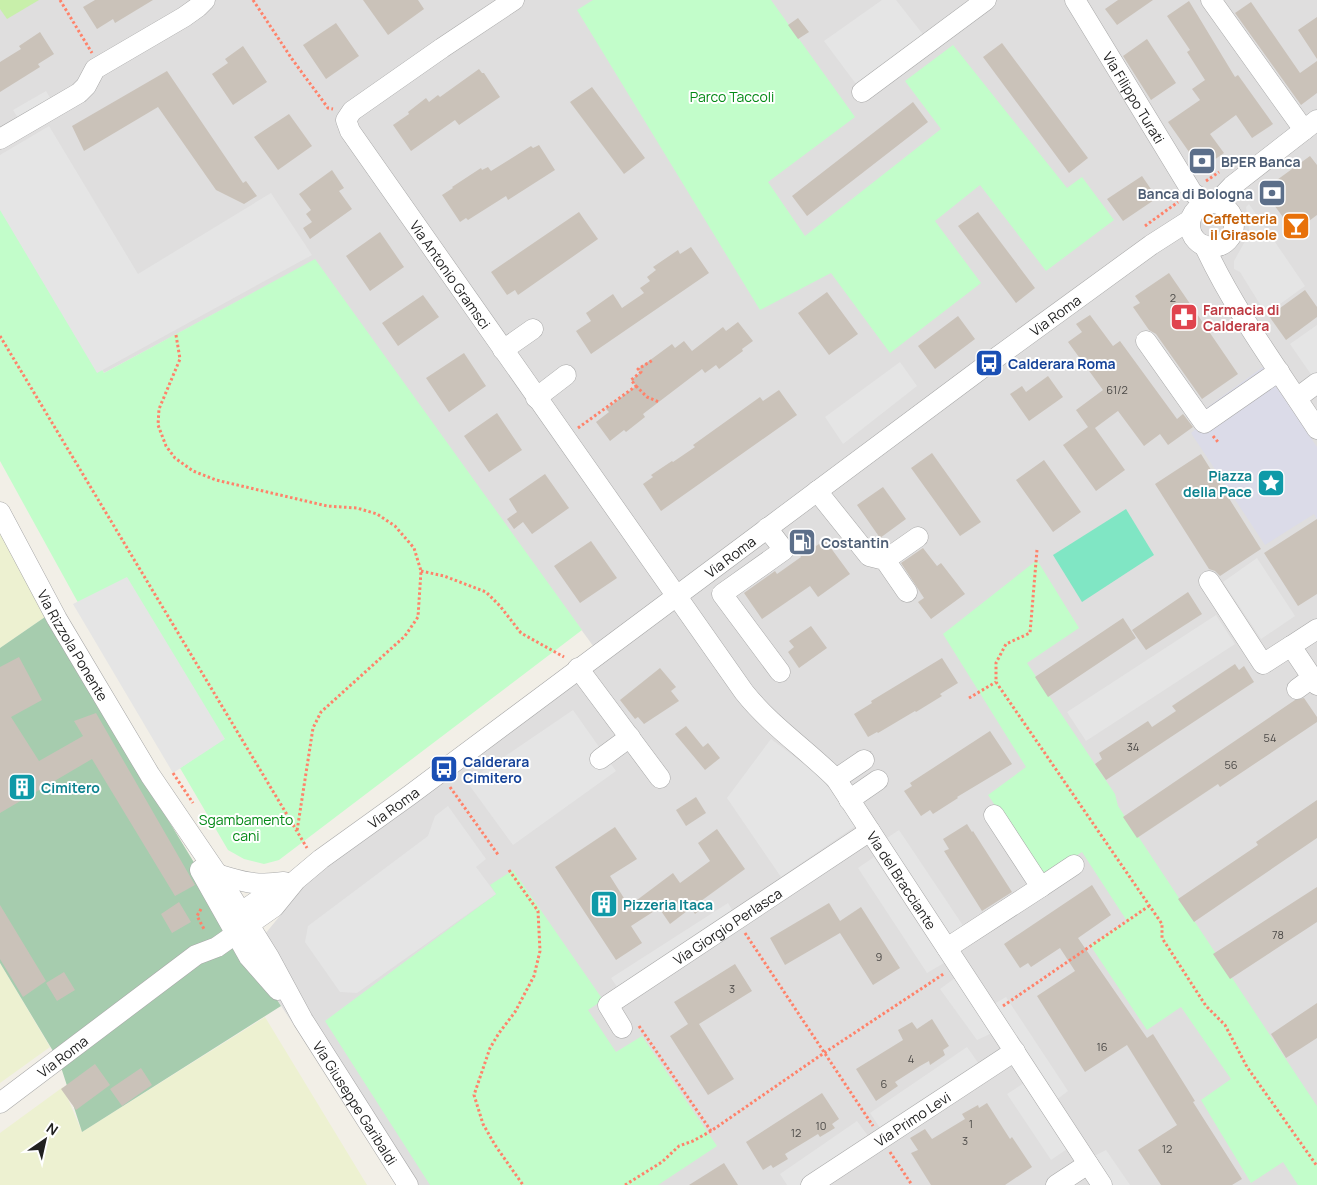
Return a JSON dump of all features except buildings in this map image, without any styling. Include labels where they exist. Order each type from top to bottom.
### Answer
[{"type":"street","points":[[0,139],[83,90],[92,72],[99,66],[184,17],[205,0]]},
{"type":"street","points":[[352,112],[514,0]]},
{"type":"street","points":[[862,92],[986,0]]},
{"type":"street","name":"Via Filippo Turati","points":[[1075,0],[1205,204]]},
{"type":"street","points":[[1211,0],[1310,125],[1231,175],[1232,197],[1205,204],[1190,227],[1192,235],[1200,243],[1250,327],[1317,430]]},
{"type":"street","name":"Via Antonio Gramsci","points":[[352,112],[346,120],[350,131],[677,596]]},
{"type":"street","points":[[1205,204],[1234,224],[1222,257],[1222,279]]},
{"type":"street","name":"Via Roma","points":[[0,1103],[196,955],[217,946],[238,923],[274,907],[296,880],[571,663],[677,596],[1205,204]]},
{"type":"street","points":[[1164,235],[1216,246],[1227,241]]},
{"type":"street","points":[[503,350],[533,329]]},
{"type":"street","points":[[1146,341],[1204,423],[1279,371]]},
{"type":"street","points":[[536,398],[566,375]]},
{"type":"street","points":[[1297,398],[1317,383]]},
{"type":"street","points":[[817,491],[869,556],[885,560],[907,592]]},
{"type":"street","name":"Via Rizzola Ponente","points":[[0,512],[57,619],[238,923]]},
{"type":"street","points":[[722,594],[784,550],[767,528]]},
{"type":"street","points":[[885,560],[918,537]]},
{"type":"street","points":[[705,574],[780,672]]},
{"type":"street","points":[[1209,581],[1263,664],[1317,629]]},
{"type":"street","name":"Via del Bracciante","points":[[677,596],[755,707],[836,779],[1102,1185]]},
{"type":"street","points":[[1291,646],[1309,684]]},
{"type":"street","points":[[571,663],[660,778]]},
{"type":"street","points":[[600,759],[630,737]]},
{"type":"street","points":[[836,779],[864,760]]},
{"type":"street","name":"Via Rizzola Ponente","points":[[150,776],[217,874],[238,923]]},
{"type":"street","points":[[849,800],[878,780]]},
{"type":"street","points":[[994,815],[1041,887]]},
{"type":"street","name":"Via Giorgio Perlasca","points":[[622,1028],[608,1005],[870,831]]},
{"type":"street","points":[[947,948],[1074,865]]},
{"type":"street","name":"Via Roma","points":[[217,874],[252,884],[265,885],[296,880]]},
{"type":"street","name":"Via Giuseppe Garibaldi","points":[[238,923],[250,957],[303,1020]]},
{"type":"street","name":"Via Giuseppe Garibaldi","points":[[238,923],[269,957],[303,1020],[408,1185]]},
{"type":"street","points":[[196,955],[236,952],[250,957]]},
{"type":"street","name":"Via Primo Levi","points":[[811,1185],[1015,1051]]},
{"type":"street","points":[[1056,1185],[1088,1164]]},
{"type":"path","points":[[60,0],[99,66]]},
{"type":"path","points":[[253,0],[292,60],[328,108],[352,112]]},
{"type":"path","points":[[1205,204],[1231,175]]},
{"type":"path","points":[[176,335],[180,359],[159,409],[158,425],[166,446],[175,458],[193,471],[216,480],[327,506],[357,508],[377,514],[395,526],[414,548],[421,571],[418,617],[406,636],[321,712],[314,728],[297,831]]},
{"type":"path","points":[[0,336],[307,848]]},
{"type":"path","points":[[653,360],[638,369],[641,372],[631,380],[647,397],[658,402]]},
{"type":"path","points":[[575,430],[636,386]]},
{"type":"path","points":[[1037,550],[1030,633],[1006,644],[996,663],[996,682],[1162,924],[1162,938],[1206,1006],[1225,1026],[1247,1066],[1317,1166]]},
{"type":"path","points":[[421,571],[444,576],[486,592],[500,606],[520,634],[571,663]]},
{"type":"path","points":[[969,698],[996,682]]},
{"type":"path","points":[[449,786],[499,856]]},
{"type":"path","points":[[509,870],[538,911],[540,951],[534,976],[515,1012],[490,1048],[474,1095],[483,1124],[523,1185]]},
{"type":"path","points":[[991,1014],[1149,906]]},
{"type":"path","points":[[736,920],[912,1185]]},
{"type":"path","points":[[625,1185],[662,1162],[678,1146],[693,1141],[711,1131],[824,1053],[958,965]]},
{"type":"path","points":[[622,1028],[637,1022],[711,1131]]},
{"type":"shaded area","points":[[0,0],[1317,0],[1317,1185],[399,1185],[249,957],[265,934],[311,878],[599,654],[381,355],[315,260],[104,373],[0,195]]},
{"type":"shaded area","points":[[882,0],[896,0],[929,42],[862,92],[824,41]]},
{"type":"shaded area","points":[[46,91],[53,103],[21,123],[13,110]]},
{"type":"shaded area","points":[[49,126],[138,274],[271,193],[312,255],[97,373],[0,210],[0,155]]},
{"type":"shaded area","points":[[1249,204],[1305,286],[1266,314],[1240,272],[1234,269],[1234,261],[1248,236],[1249,228],[1246,207]]},
{"type":"shaded area","points":[[1317,325],[1317,383],[1290,344]]},
{"type":"shaded area","points":[[900,362],[917,386],[843,444],[825,417]]},
{"type":"shaded area","name":"Piazza della Pace","points":[[1263,367],[1317,447],[1317,519],[1314,514],[1265,545],[1191,433],[1197,428],[1191,419]]},
{"type":"shaded area","points":[[1257,558],[1295,616],[1261,639],[1223,582]]},
{"type":"shaded area","points":[[127,577],[225,739],[173,773],[73,604]]},
{"type":"shaded area","points":[[1216,615],[1235,644],[1086,741],[1067,712]]},
{"type":"shaded area","points":[[573,710],[616,771],[513,845],[467,782]]},
{"type":"shaded area","points":[[771,739],[819,775],[857,825],[781,877],[727,798]]},
{"type":"shaded area","points":[[448,806],[486,859],[476,867],[496,894],[357,993],[340,992],[305,942],[308,926],[428,836],[435,816]]},
{"type":"shaded area","points":[[899,830],[966,930],[952,937],[887,838]]},
{"type":"shaded area","points":[[874,857],[944,963],[927,973],[858,868]]},
{"type":"shaded area","points":[[728,903],[735,915],[619,990],[611,978]]},
{"type":"shaded area","points":[[955,978],[992,1033],[977,1040],[940,989]]},
{"type":"shaded area","points":[[1006,997],[1068,1091],[1056,1100],[994,1004]]},
{"type":"shaded area","points":[[967,1047],[979,1064],[882,1131],[870,1113]]},
{"type":"shaded area","points":[[1024,1083],[1067,1149],[1051,1160],[1007,1094]]},
{"type":"shaded area","points":[[857,1121],[871,1140],[807,1185],[787,1185],[780,1174]]},
{"type":"shaded area","points":[[1106,1150],[1130,1185],[1113,1185],[1094,1156]]},
{"type":"green space","points":[[0,0],[39,0],[7,19],[0,9]]},
{"type":"green space","name":"Parco Taccoli","points":[[593,0],[771,0],[855,117],[768,182],[805,236],[941,129],[905,81],[953,45],[1067,188],[1082,177],[1114,220],[1046,271],[980,185],[935,221],[981,283],[890,353],[831,273],[760,310],[577,10]]},
{"type":"green space","name":"Sgambamento cani","points":[[0,195],[104,373],[315,259],[582,630],[279,860],[264,864],[244,859],[228,850],[180,768],[224,738],[81,608],[0,461]]},
{"type":"green space","points":[[1126,509],[1154,555],[1082,602],[1053,555]]},
{"type":"green space","points":[[0,530],[45,617],[0,648]]},
{"type":"green space","points":[[1037,560],[1079,628],[1027,663],[1115,794],[1118,806],[1317,1106],[1317,1185],[1298,1185],[1283,1162],[1251,1183],[1201,1100],[1231,1079],[1181,1007],[1147,1030],[1090,945],[1127,921],[1082,852],[1043,877],[988,795],[1026,767],[943,634]]},
{"type":"green space","points":[[45,617],[204,879],[249,957],[281,1006],[82,1132],[59,1061],[0,963],[0,648]]},
{"type":"green space","points":[[513,870],[603,1000],[588,1010],[616,1052],[642,1036],[717,1146],[658,1185],[430,1185],[325,1021],[496,894],[490,885]]},
{"type":"green space","points":[[0,963],[50,1047],[0,1083]]},
{"type":"green space","points":[[265,1017],[367,1185],[0,1185],[0,1133],[63,1087],[82,1132]]},
{"type":"place","name":"BPER Banca","points":[[1202,161]]},
{"type":"place","name":"Banca di Bologna","points":[[1272,193]]},
{"type":"place","name":"Caffetteria il Girasole","points":[[1296,226]]},
{"type":"place","name":"Farmacia di Calderara","points":[[1184,317]]},
{"type":"place","name":"Calderara Roma","points":[[989,363]]},
{"type":"place","name":"Piazza della Pace","points":[[1271,483]]},
{"type":"place","name":"Costantin","points":[[802,542]]},
{"type":"place","name":"Calderara Cimitero","points":[[444,769]]},
{"type":"place","name":"Cimitero","points":[[22,787]]},
{"type":"place","name":"Pizzeria Itaca","points":[[604,904]]}]
